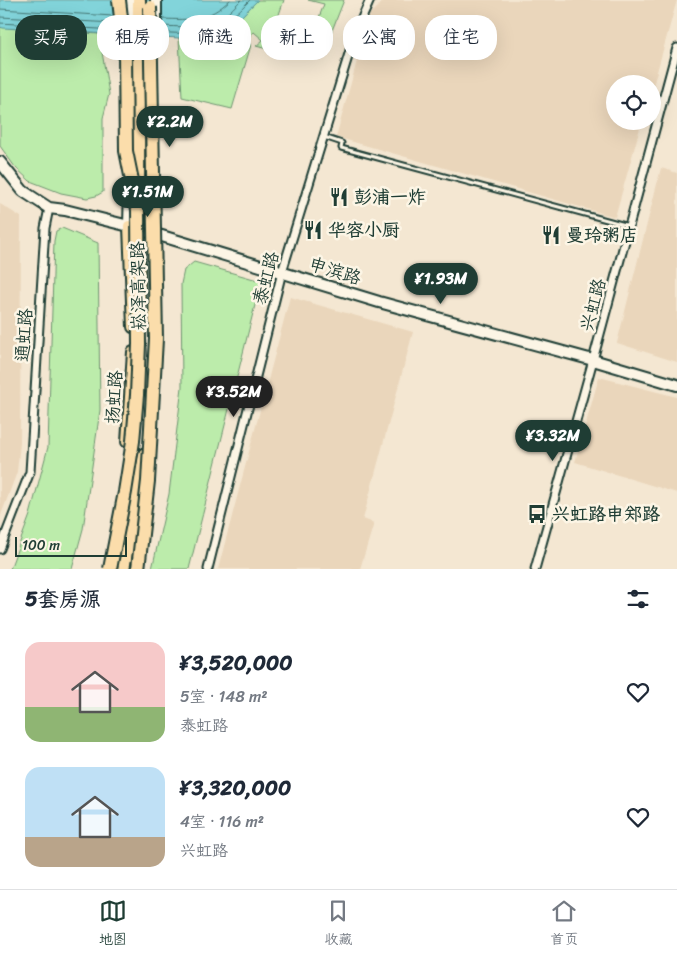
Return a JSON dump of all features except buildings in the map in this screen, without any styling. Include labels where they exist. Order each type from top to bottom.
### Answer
[{"type":"highway","points":[[119,0],[125,53],[126,151],[138,210]]},
{"type":"highway","name":"崧泽高架路","points":[[109,569],[125,492],[137,396],[138,210],[149,1]]},
{"type":"highway","name":"崧泽高架路","points":[[123,569],[150,427],[156,339],[149,1]]},
{"type":"highway","points":[[136,569],[148,481],[150,427]]},
{"type":"main road","points":[[129,226],[132,0]]},
{"type":"main road","points":[[136,569],[142,528],[156,372],[159,234],[157,62],[149,1]]},
{"type":"main road","name":"申滨路","points":[[0,162],[23,191],[49,208],[65,210],[159,234],[379,302],[594,360],[677,385]]},
{"type":"main road","name":"扬虹路","points":[[109,569],[126,455],[134,340],[129,226]]},
{"type":"street","name":"泰虹路","points":[[208,569],[282,272],[355,34],[370,0]]},
{"type":"street","name":"兴虹路","points":[[535,569],[594,360],[677,48]]},
{"type":"street","name":"通虹路","points":[[0,549],[30,472],[45,228],[49,208]]},
{"type":"lane","points":[[323,137],[342,143],[341,148],[629,226]]},
{"type":"shaded area","points":[[384,0],[677,0],[656,75],[606,75],[606,130],[639,130],[615,217],[336,137],[357,60],[415,60],[415,15],[370,14]]},
{"type":"shaded area","points":[[661,168],[677,173],[677,362],[617,343]]},
{"type":"shaded area","points":[[0,204],[21,217],[20,443],[17,472],[0,518]]},
{"type":"shaded area","points":[[290,297],[413,332],[363,519],[374,523],[360,569],[218,569]]},
{"type":"shaded area","points":[[599,377],[677,397],[677,493],[575,462]]},
{"type":"green space","points":[[258,0],[284,0],[279,15],[261,15],[261,38],[254,32],[251,35],[251,15],[242,15]]},
{"type":"green space","points":[[308,0],[344,0],[333,28],[333,15],[320,15],[324,4]]},
{"type":"green space","points":[[0,27],[15,28],[15,60],[87,60],[87,33],[97,34],[97,60],[103,60],[109,94],[103,118],[103,192],[87,198],[61,193],[30,181],[15,167],[0,146]]},
{"type":"green space","points":[[180,60],[247,60],[232,109],[182,97]]},
{"type":"green space","points":[[62,228],[98,243],[100,410],[83,529],[72,569],[10,569],[30,515],[48,447],[54,241],[56,231]]},
{"type":"green space","points":[[194,262],[261,281],[189,569],[152,569],[169,494],[182,387],[181,284],[184,270]]},
{"type":"water","points":[[0,0],[258,0],[242,15],[179,15],[179,38],[169,37],[169,15],[97,15],[97,33],[87,33],[87,15],[15,15],[15,29],[0,27]]},
{"type":"place","name":"彭浦一炸","points":[[339,197]]},
{"type":"place","name":"华容小厨","points":[[313,230]]},
{"type":"place","name":"曼玲粥店","points":[[551,235]]},
{"type":"place","name":"兴虹路申郑路","points":[[537,514]]}]
